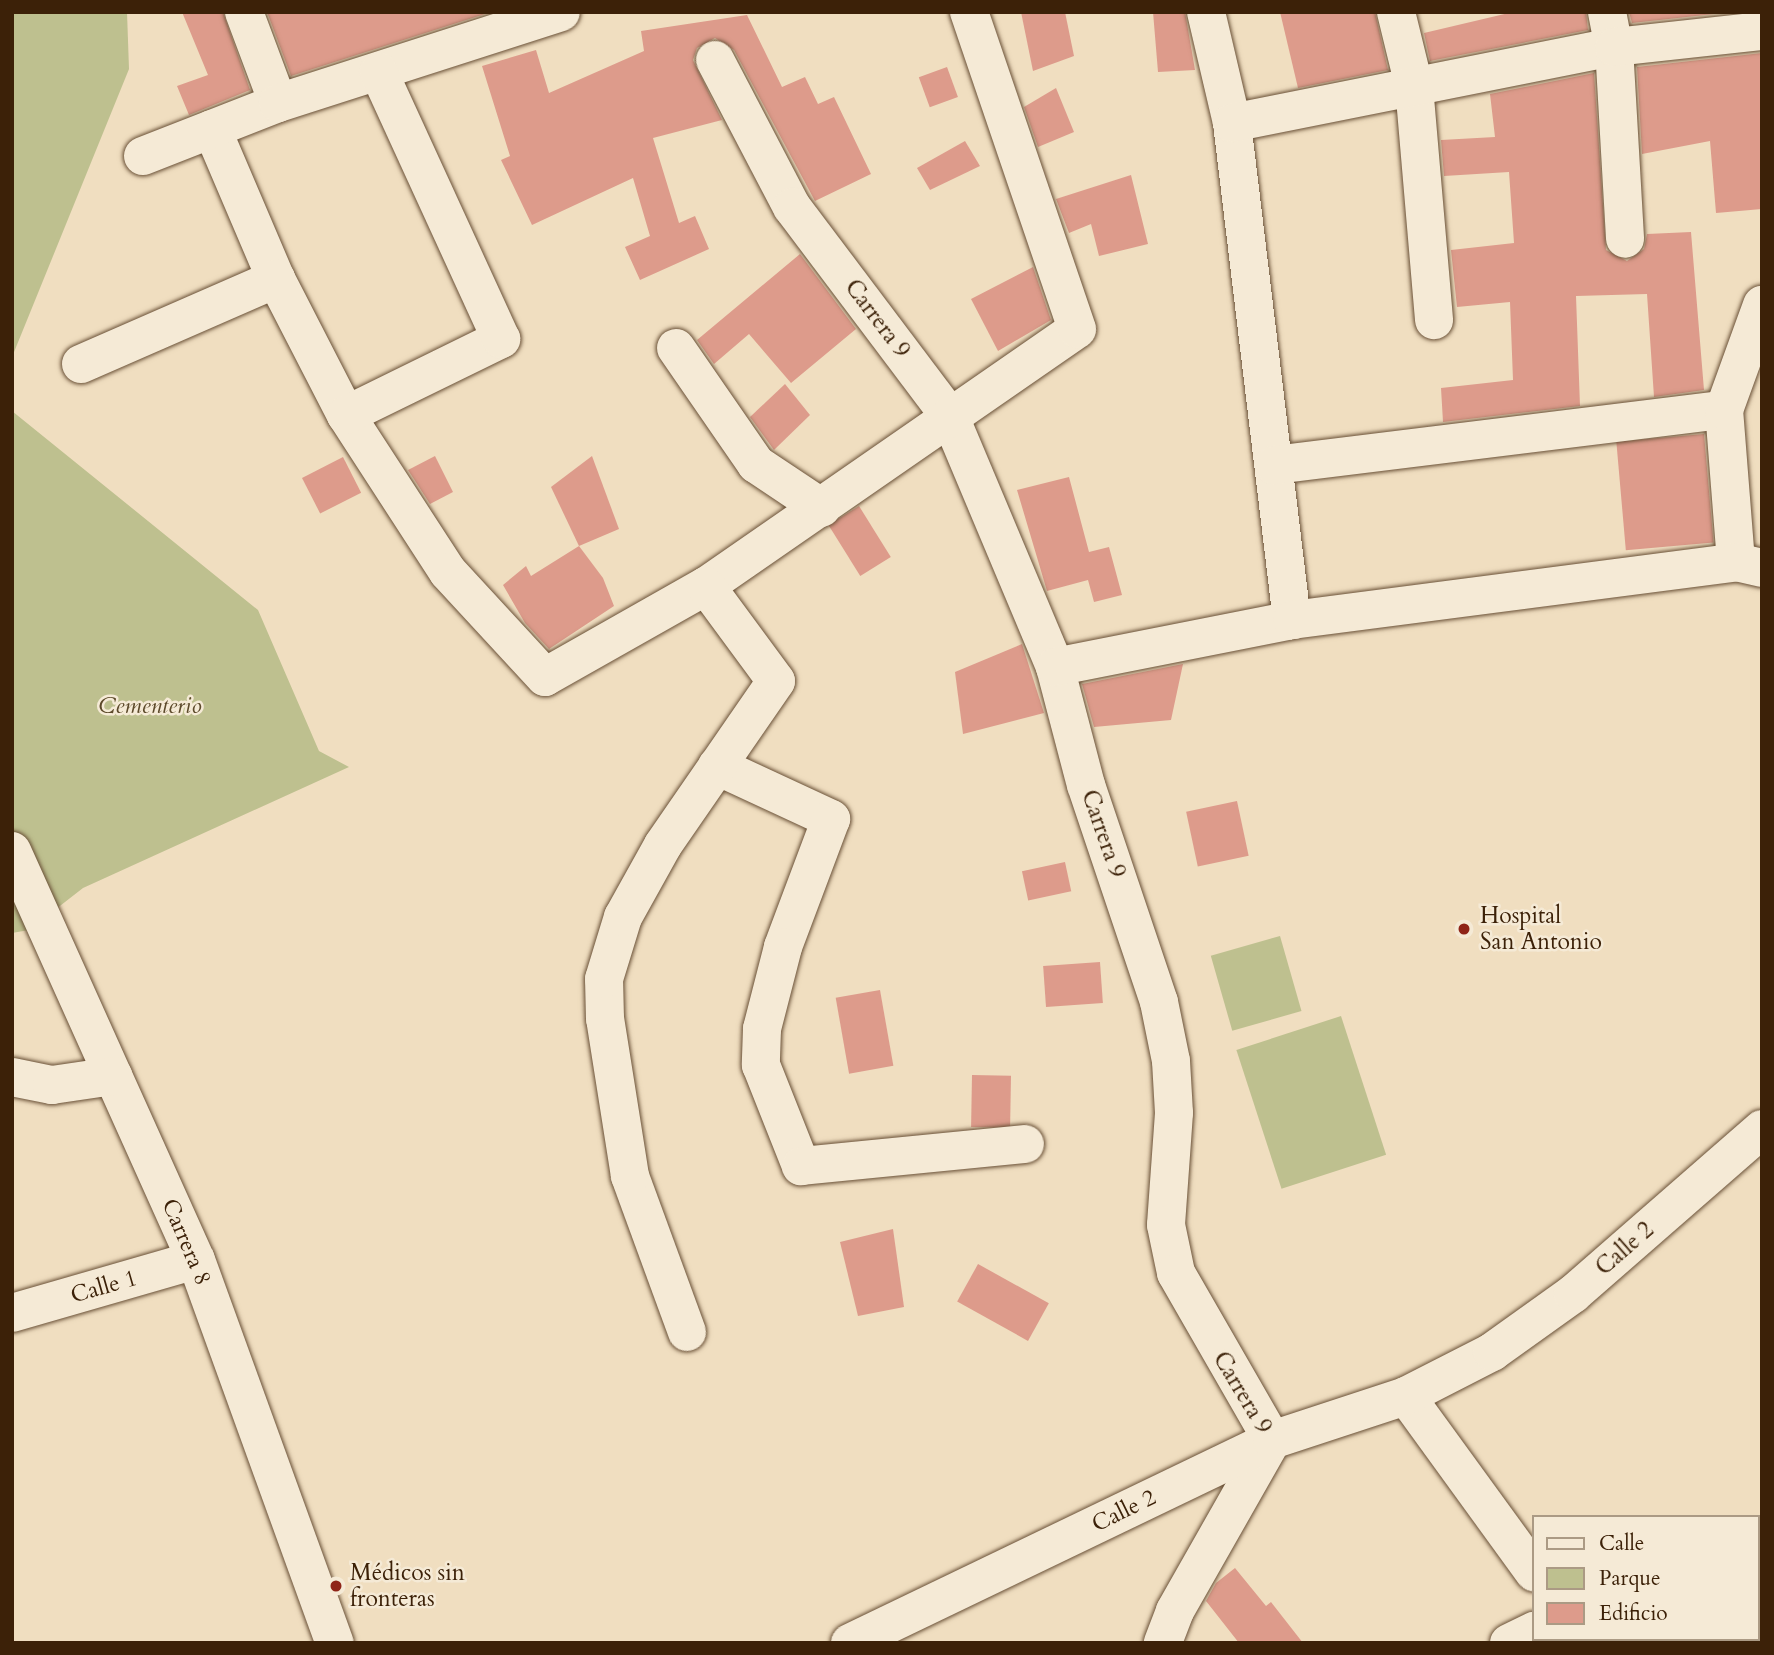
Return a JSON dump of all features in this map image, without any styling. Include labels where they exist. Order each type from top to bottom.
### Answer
[{"type":"street","points":[[244,12],[278,103]]},
{"type":"street","points":[[143,156],[278,103],[561,12]]},
{"type":"street","points":[[212,129],[276,279],[346,415],[449,572],[545,677],[706,586],[1077,329],[969,12]]},
{"type":"street","points":[[1206,12],[1232,123],[1292,620]]},
{"type":"street","points":[[1396,12],[1414,86],[1434,320]]},
{"type":"street","points":[[1232,123],[1414,86],[1611,30],[1762,31]]},
{"type":"street","points":[[1611,30],[1625,239]]},
{"type":"street","name":"Carrera 9","points":[[715,60],[792,207],[950,416],[1055,667],[1086,785],[1159,1002],[1169,1049],[1174,1113],[1166,1226],[1177,1273],[1272,1440],[1175,1611],[1163,1643]]},
{"type":"street","points":[[346,415],[501,339],[379,72]]},
{"type":"street","points":[[81,364],[276,279]]},
{"type":"street","points":[[1055,667],[1292,620],[1749,565],[1724,410],[1762,304]]},
{"type":"street","points":[[676,348],[755,464],[822,508]]},
{"type":"street","points":[[1274,465],[1724,410]]},
{"type":"street","points":[[687,1332],[631,1176],[605,1019],[604,979],[623,917],[718,766],[776,681],[706,586]]},
{"type":"street","points":[[718,766],[831,819],[783,947],[762,1029],[761,1065],[801,1166],[1025,1144]]},
{"type":"street","name":"Carrera 8","points":[[12,851],[196,1260],[335,1643]]},
{"type":"street","points":[[12,1077],[52,1085],[113,1076]]},
{"type":"street","name":"Calle 2","points":[[850,1643],[1272,1440],[1406,1396],[1492,1352],[1573,1294],[1760,1134]]},
{"type":"street","name":"Calle 1","points":[[12,1314],[196,1260]]},
{"type":"street","points":[[1406,1396],[1532,1569]]},
{"type":"street","points":[[1509,1643],[1532,1632]]},
{"type":"green space","points":[[12,12],[127,12],[129,69],[12,357]]},
{"type":"green space","name":"Cementerio","points":[[12,411],[258,610],[319,751],[349,767],[83,888],[29,930],[12,933]]},
{"type":"green space","points":[[1280,936],[1301,1011],[1232,1031],[1211,956]]},
{"type":"green space","points":[[1341,1016],[1386,1155],[1282,1189],[1236,1050]]},
{"type":"water","points":[[1762,1527],[1762,1643],[1686,1643],[1760,1641]]},
{"type":"building","points":[[182,12],[223,12],[250,90],[189,115],[177,86],[208,75]]},
{"type":"building","points":[[267,12],[488,12],[488,13],[291,76]]},
{"type":"building","points":[[1021,12],[1065,12],[1074,56],[1033,71]]},
{"type":"building","points":[[1153,12],[1185,12],[1195,70],[1158,72]]},
{"type":"building","points":[[1280,12],[1375,12],[1388,70],[1298,88]]},
{"type":"building","points":[[1513,12],[1586,12],[1588,30],[1430,61],[1424,33]]},
{"type":"building","points":[[1629,12],[1732,12],[1632,23]]},
{"type":"building","points":[[747,15],[782,87],[805,77],[818,104],[834,97],[871,174],[815,201],[734,50],[715,38],[697,48],[693,60],[722,120],[653,138],[679,223],[695,216],[709,249],[640,280],[625,247],[650,236],[633,178],[532,225],[501,160],[510,156],[482,66],[536,50],[549,93],[644,51],[641,31]]},
{"type":"building","points":[[1762,53],[1762,209],[1716,213],[1710,141],[1642,154],[1637,67]]},
{"type":"building","points":[[947,67],[958,97],[930,107],[919,77]]},
{"type":"building","points":[[1594,73],[1606,250],[1627,261],[1644,249],[1647,234],[1691,232],[1704,390],[1654,397],[1647,294],[1576,296],[1580,406],[1443,422],[1441,388],[1513,380],[1510,302],[1457,307],[1451,250],[1514,243],[1509,172],[1444,176],[1441,140],[1495,137],[1490,94]]},
{"type":"building","points":[[1056,88],[1074,132],[1038,147],[1024,107]]},
{"type":"building","points":[[965,141],[980,166],[930,190],[917,168]]},
{"type":"building","points":[[1131,175],[1148,244],[1099,256],[1091,224],[1069,233],[1056,199]]},
{"type":"building","points":[[800,254],[856,329],[791,383],[749,334],[714,364],[697,340]]},
{"type":"building","points":[[1033,267],[1051,320],[998,351],[971,299]]},
{"type":"building","points":[[785,384],[810,415],[774,450],[750,417]]},
{"type":"building","points":[[1704,434],[1713,543],[1626,550],[1616,442]]},
{"type":"building","points":[[435,456],[453,492],[430,504],[408,470]]},
{"type":"building","points":[[592,456],[619,529],[579,546],[551,487]]},
{"type":"building","points":[[343,457],[361,493],[320,514],[302,478]]},
{"type":"building","points":[[1069,477],[1089,552],[1109,547],[1122,595],[1094,602],[1088,580],[1047,591],[1017,490]]},
{"type":"building","points":[[859,506],[891,557],[860,576],[828,525]]},
{"type":"building","points":[[579,546],[603,578],[614,606],[549,649],[525,623],[503,585],[526,566],[531,576]]},
{"type":"building","points":[[1022,644],[1044,713],[963,734],[955,672]]},
{"type":"building","points":[[1183,664],[1171,720],[1094,727],[1082,684]]},
{"type":"building","points":[[1237,801],[1249,856],[1198,867],[1186,812]]},
{"type":"building","points":[[1065,862],[1071,891],[1028,900],[1022,871]]},
{"type":"building","points":[[1100,962],[1103,1003],[1046,1007],[1043,966]]},
{"type":"building","points":[[880,990],[893,1066],[849,1074],[836,998]]},
{"type":"building","points":[[972,1075],[1011,1076],[1010,1128],[971,1127]]},
{"type":"building","points":[[893,1229],[904,1307],[858,1316],[840,1242]]},
{"type":"building","points":[[978,1264],[1049,1303],[1028,1341],[957,1302]]},
{"type":"building","points":[[1235,1568],[1266,1606],[1271,1602],[1303,1643],[1239,1643],[1206,1601],[1216,1583]]},
{"type":"place","name":"Hospital San Antonio","points":[[1464,929]]},
{"type":"place","name":"Médicos sin fronteras","points":[[336,1586]]}]
